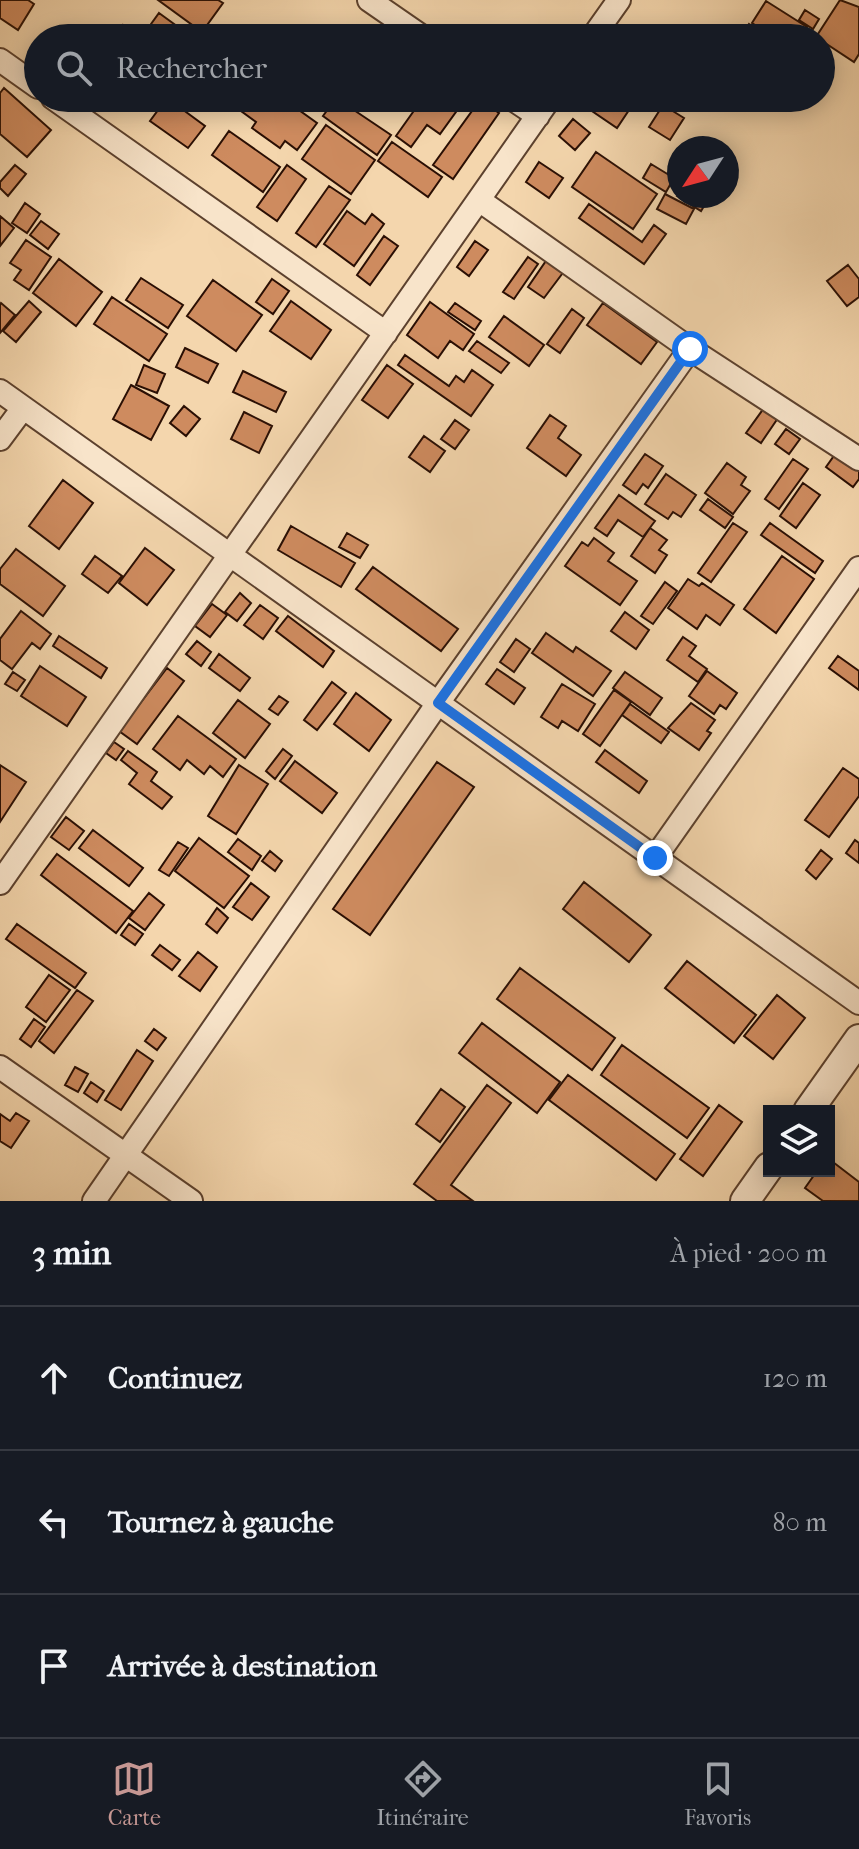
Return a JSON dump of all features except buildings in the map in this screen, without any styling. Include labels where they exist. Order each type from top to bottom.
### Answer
[{"type":"street","points":[[369,0],[404,24]]},
{"type":"street","points":[[602,24],[619,0]]},
{"type":"street","points":[[0,60],[24,77]]},
{"type":"street","points":[[73,112],[386,333]]},
{"type":"street","points":[[0,883],[541,112]]},
{"type":"street","points":[[479,200],[690,349],[859,459]]},
{"type":"street","points":[[94,1201],[438,703],[690,349]]},
{"type":"street","points":[[0,391],[859,1003]]},
{"type":"street","points":[[0,439],[23,408]]},
{"type":"street","points":[[655,858],[859,568]]},
{"type":"street","points":[[812,1105],[859,1039]]},
{"type":"street","points":[[0,1067],[191,1201]]},
{"type":"street","points":[[745,1201],[763,1176]]},
{"type":"route","points":[[655,858],[438,703],[690,349]]}]
